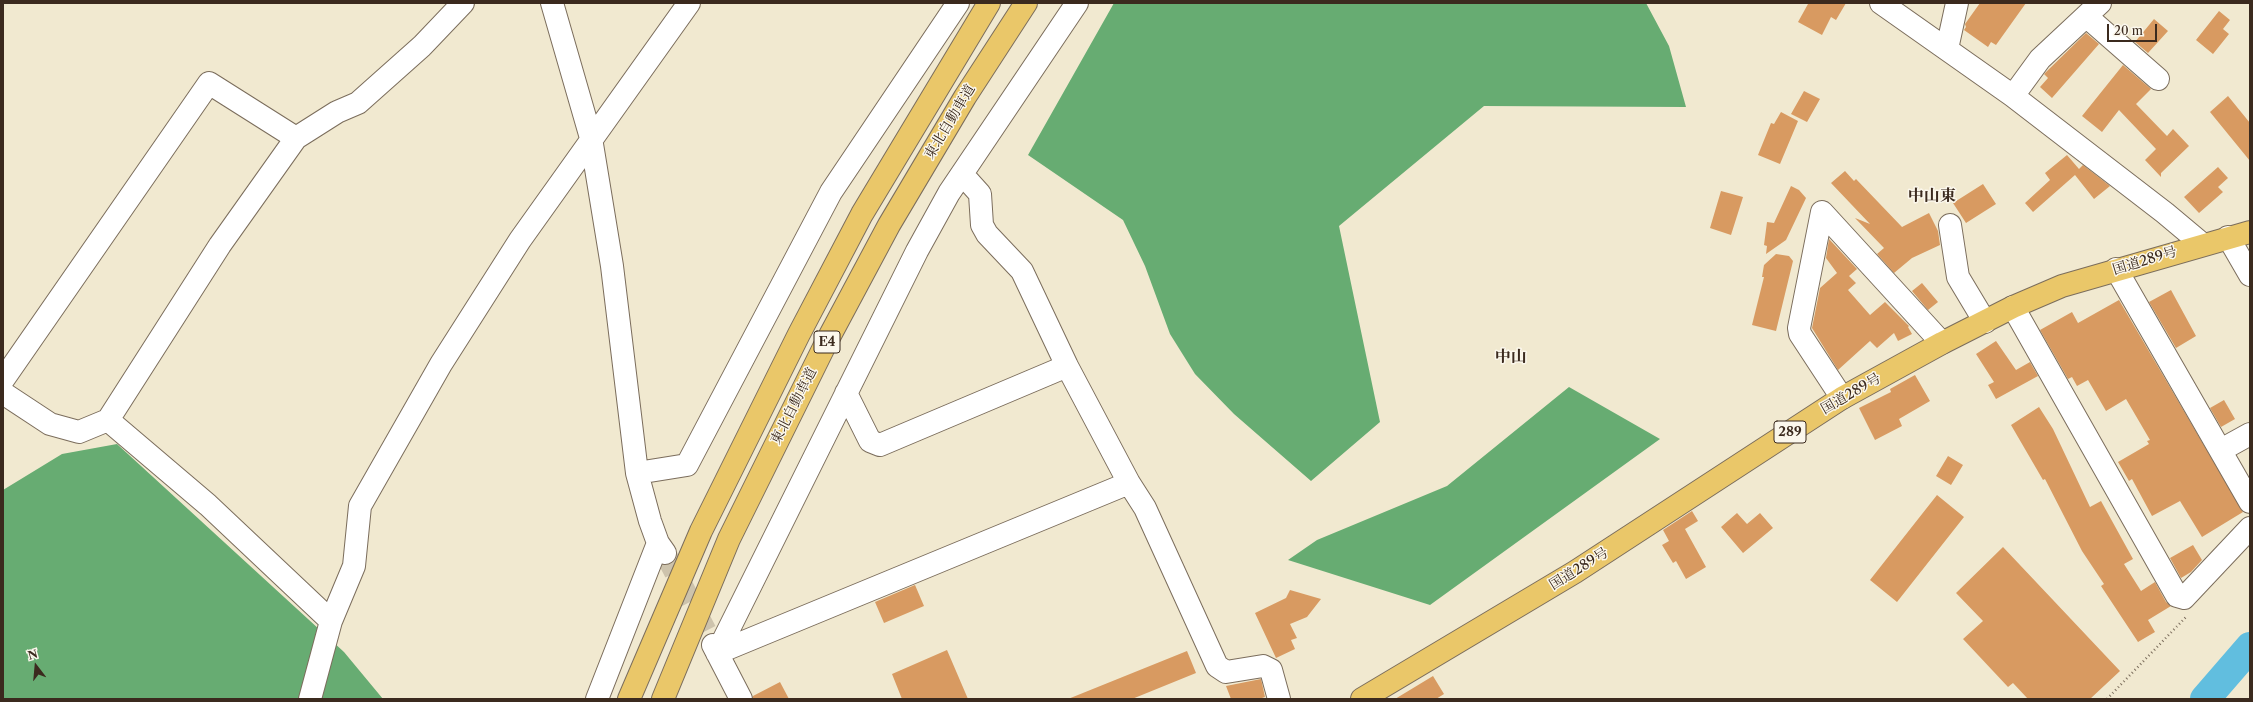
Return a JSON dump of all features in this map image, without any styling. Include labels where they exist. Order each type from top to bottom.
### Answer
[{"type":"highway","name":"東北自動車道","points":[[629,699],[701,531],[799,334],[862,214],[989,3]]},
{"type":"highway","name":"東北自動車道","points":[[663,699],[729,539],[823,348],[889,225],[965,97],[1026,3]]},
{"type":"highway","name":"国道289号","points":[[1362,699],[1575,572],[1842,398],[1942,343],[2013,307],[2062,286],[2202,244],[2250,232]]},
{"type":"street","points":[[3,393],[50,424],[79,432],[108,420],[220,245],[296,138],[337,112],[358,103],[422,46],[463,3]]},
{"type":"street","points":[[552,3],[591,138],[612,266],[637,472],[661,548],[597,699]]},
{"type":"street","points":[[310,699],[331,621],[354,566],[360,506],[441,364],[520,240],[591,138],[689,3]]},
{"type":"street","points":[[637,472],[687,465],[830,192],[958,3]]},
{"type":"street","points":[[715,649],[917,251],[949,193],[1077,3]]},
{"type":"street","points":[[1881,3],[2013,96],[2166,213],[2202,244]]},
{"type":"street","points":[[1947,49],[1958,3]]},
{"type":"street","points":[[2013,96],[2040,59],[2093,10],[2158,79]]},
{"type":"street","points":[[3,380],[209,84],[296,138]]},
{"type":"street","points":[[962,174],[980,194],[982,225],[987,234],[1022,271],[1067,366],[1129,483],[1145,508],[1217,666],[1226,672],[1263,666],[1271,670],[1280,699]]},
{"type":"street","points":[[1842,398],[1800,334],[1799,328],[1822,212],[1942,343]]},
{"type":"street","points":[[1950,225],[1958,278],[1984,322]]},
{"type":"street","points":[[2228,237],[2250,275]]},
{"type":"street","points":[[2116,269],[2250,502]]},
{"type":"street","points":[[2013,307],[2177,596],[2184,598],[2250,528]]},
{"type":"street","points":[[846,393],[870,441],[880,445],[1067,366]]},
{"type":"street","points":[[108,420],[208,505],[331,621]]},
{"type":"street","points":[[2221,450],[2250,434]]},
{"type":"street","points":[[715,649],[1129,483]]},
{"type":"street","points":[[715,649],[742,699]]},
{"type":"path","points":[[2107,699],[2188,614]]},
{"type":"green space","points":[[1114,3],[1646,3],[1669,46],[1686,107],[1484,106],[1339,226],[1380,422],[1311,481],[1234,414],[1195,374],[1170,334],[1145,266],[1123,220],[1028,155]]},
{"type":"green space","points":[[1569,387],[1660,439],[1430,605],[1288,560],[1317,540],[1447,486]]},
{"type":"green space","points":[[117,444],[344,652],[383,699],[3,699],[3,490],[62,454]]},
{"type":"building","points":[[1806,3],[1846,3],[1836,20],[1831,17],[1822,35],[1798,22],[1808,4]]},
{"type":"building","points":[[1980,3],[2026,3],[1996,45],[1991,42],[1988,47],[1964,30],[1966,27],[1965,24]]},
{"type":"building","points":[[2219,11],[2230,20],[2223,29],[2229,34],[2213,54],[2196,40]]},
{"type":"building","points":[[2154,19],[2168,31],[2148,53],[2135,42]]},
{"type":"building","points":[[2086,33],[2099,44],[2052,98],[2040,87],[2048,78],[2044,74]]},
{"type":"building","points":[[2123,65],[2151,89],[2136,104],[2167,136],[2173,129],[2189,146],[2161,173],[2161,177],[2145,160],[2156,149],[2119,110],[2102,132],[2082,116]]},
{"type":"building","points":[[1804,91],[1820,99],[1807,122],[1791,114]]},
{"type":"building","points":[[2228,96],[2250,123],[2250,161],[2210,112]]},
{"type":"building","points":[[1781,112],[1798,121],[1780,164],[1758,155],[1771,123],[1774,124]]},
{"type":"building","points":[[2067,155],[2079,169],[2083,165],[2110,186],[2094,199],[2075,175],[2033,212],[2025,203],[2050,180],[2045,173]]},
{"type":"building","points":[[2218,167],[2228,178],[2218,187],[2223,192],[2199,213],[2184,197]]},
{"type":"building","points":[[1845,171],[1854,181],[1856,179],[1902,227],[1929,213],[1938,231],[1940,245],[1912,258],[1894,273],[1877,254],[1884,248],[1855,218],[1870,224],[1831,183]]},
{"type":"building","points":[[1983,184],[1996,204],[1966,223],[1953,203]]},
{"type":"building","points":[[1791,186],[1799,190],[1806,198],[1786,240],[1766,254],[1767,246],[1764,245],[1767,222],[1774,223]]},
{"type":"building","points":[[1721,191],[1743,197],[1731,235],[1710,228]]},
{"type":"building","points":[[1829,239],[1857,269],[1849,276],[1856,283],[1848,290],[1870,315],[1885,302],[1909,326],[1908,327],[1912,334],[1898,341],[1894,333],[1877,348],[1870,341],[1838,370],[1812,328],[1820,288],[1837,273],[1826,258]]},
{"type":"building","points":[[1776,254],[1789,256],[1793,261],[1776,331],[1752,325],[1764,277],[1762,277],[1764,265]]},
{"type":"building","points":[[1922,283],[1938,302],[1928,310],[1912,291]]},
{"type":"building","points":[[2171,290],[2196,336],[2176,348],[2149,302]]},
{"type":"building","points":[[2119,300],[2243,512],[2202,537],[2180,501],[2152,516],[2132,479],[2129,481],[2118,462],[2149,444],[2147,441],[2150,440],[2126,399],[2106,411],[2088,380],[2077,386],[2072,377],[2068,379],[2040,330],[2072,312],[2078,323]]},
{"type":"building","points":[[1996,341],[2016,370],[2030,362],[2038,376],[1996,399],[1988,385],[1994,382],[1976,354]]},
{"type":"building","points":[[1915,375],[1930,401],[1899,419],[1902,426],[1875,440],[1859,408],[1891,392],[1890,389]]},
{"type":"building","points":[[2224,400],[2235,419],[2221,427],[2210,408]]},
{"type":"building","points":[[2039,407],[2053,429],[2090,507],[2101,501],[2133,559],[2124,564],[2141,591],[2155,582],[2166,602],[2171,606],[2148,620],[2155,632],[2138,642],[2101,586],[2104,584],[2082,551],[2045,479],[2043,480],[2011,425]]},
{"type":"building","points":[[1948,456],[1963,465],[1951,485],[1936,476]]},
{"type":"building","points":[[1937,495],[1964,517],[1897,602],[1870,580]]},
{"type":"building","points":[[1692,511],[1698,521],[1685,529],[1706,567],[1686,579],[1676,561],[1673,563],[1662,545],[1669,541],[1663,530]]},
{"type":"building","points":[[1737,513],[1747,524],[1760,513],[1773,528],[1743,553],[1721,527]]},
{"type":"building","points":[[2193,545],[2202,560],[2191,572],[2181,578],[2170,558]]},
{"type":"building","points":[[2003,547],[2120,671],[2090,699],[2028,699],[2013,683],[2008,687],[1963,639],[1983,621],[1956,593]]},
{"type":"building","points":[[915,585],[924,606],[884,623],[875,602]]},
{"type":"building","points":[[1290,590],[1321,599],[1307,617],[1290,624],[1297,638],[1291,640],[1295,649],[1276,658],[1255,613],[1286,598]]},
{"type":"building","points":[[947,650],[968,699],[902,699],[892,674]]},
{"type":"building","points":[[1187,651],[1196,673],[1132,699],[1068,699]]},
{"type":"building","points":[[1433,676],[1444,694],[1436,699],[1395,699]]},
{"type":"building","points":[[1261,679],[1265,697],[1259,699],[1231,699],[1226,686]]},
{"type":"building","points":[[780,682],[789,699],[753,699],[753,696]]},
{"type":"waterway","points":[[2205,699],[2250,647]]},
{"type":"tunnel","points":[[665,553],[713,645]]},
{"type":"district","name":"中山東","points":[[1932,196]]},
{"type":"district","name":"中山","points":[[1511,357]]}]
